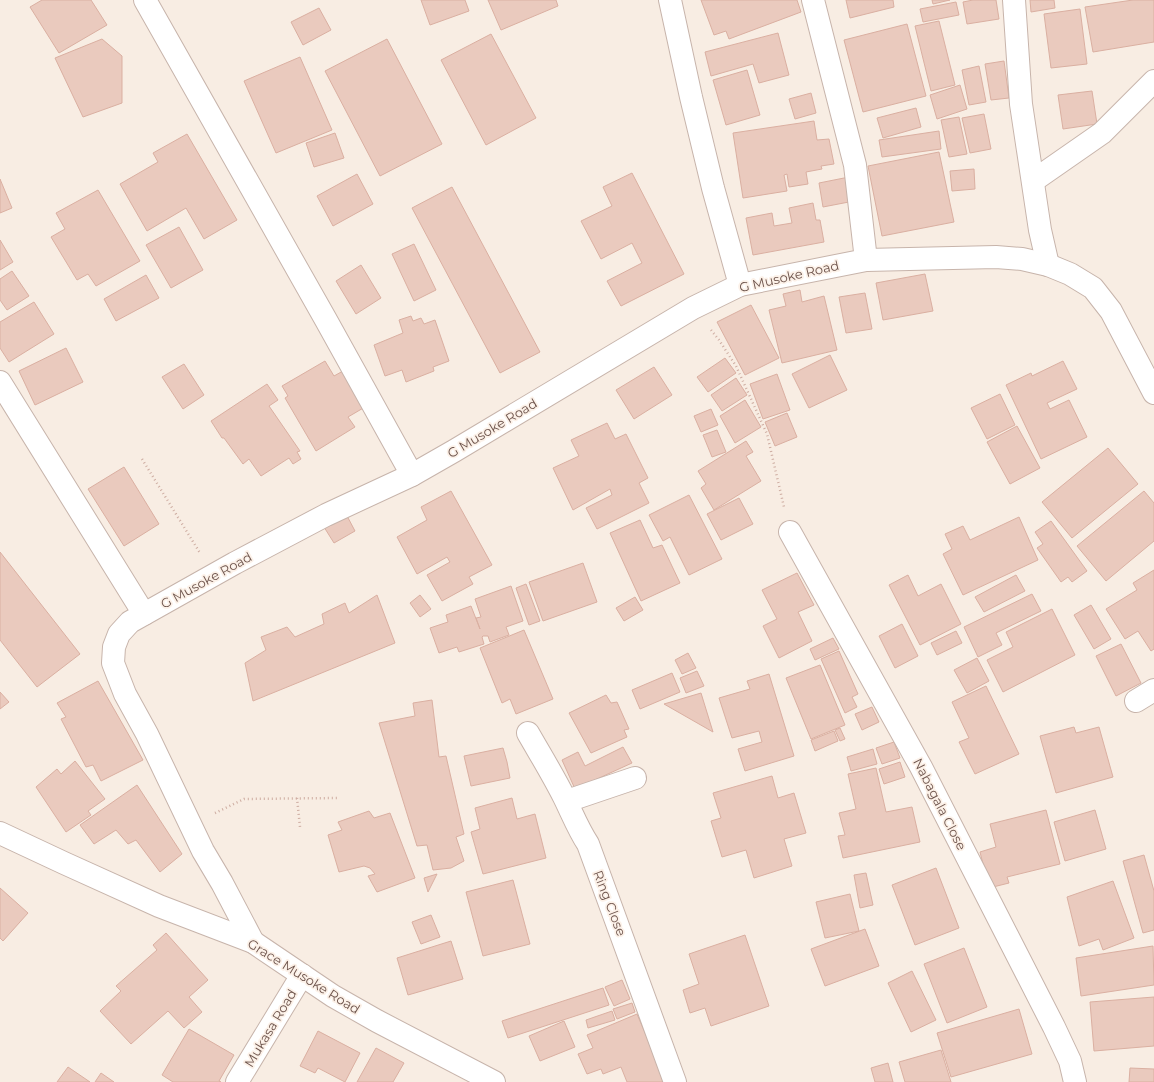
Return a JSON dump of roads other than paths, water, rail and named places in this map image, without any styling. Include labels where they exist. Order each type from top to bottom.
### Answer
[{"type":"street","points":[[146,0],[412,475]]},
{"type":"street","points":[[670,0],[713,188],[740,285]]},
{"type":"street","points":[[814,0],[855,165],[866,260]]},
{"type":"street","points":[[1014,0],[1022,104],[1032,181],[1040,230],[1048,265]]},
{"type":"street","points":[[1032,181],[1102,133],[1154,81]]},
{"type":"street","name":"G Musoke Road","points":[[254,942],[203,851],[147,734],[125,694],[113,663],[114,647],[119,634],[130,622],[213,575],[326,515],[412,475],[693,308],[740,285],[866,260],[996,257],[1022,259],[1048,265],[1070,274],[1093,288],[1111,311],[1154,393]]},
{"type":"street","points":[[0,382],[144,614]]},
{"type":"street","name":"Nabagala Close","points":[[790,532],[925,774],[1054,1026],[1070,1061],[1075,1082]]},
{"type":"street","name":"Ring Close","points":[[528,733],[567,802],[575,818],[579,831],[588,844],[675,1082]]},
{"type":"street","points":[[567,802],[635,778]]},
{"type":"street","name":"Grace Musoke Road","points":[[0,832],[159,906],[254,942],[333,996],[377,1021],[494,1082]]},
{"type":"street","name":"Mukasa Road","points":[[237,1082],[302,975]]}]
